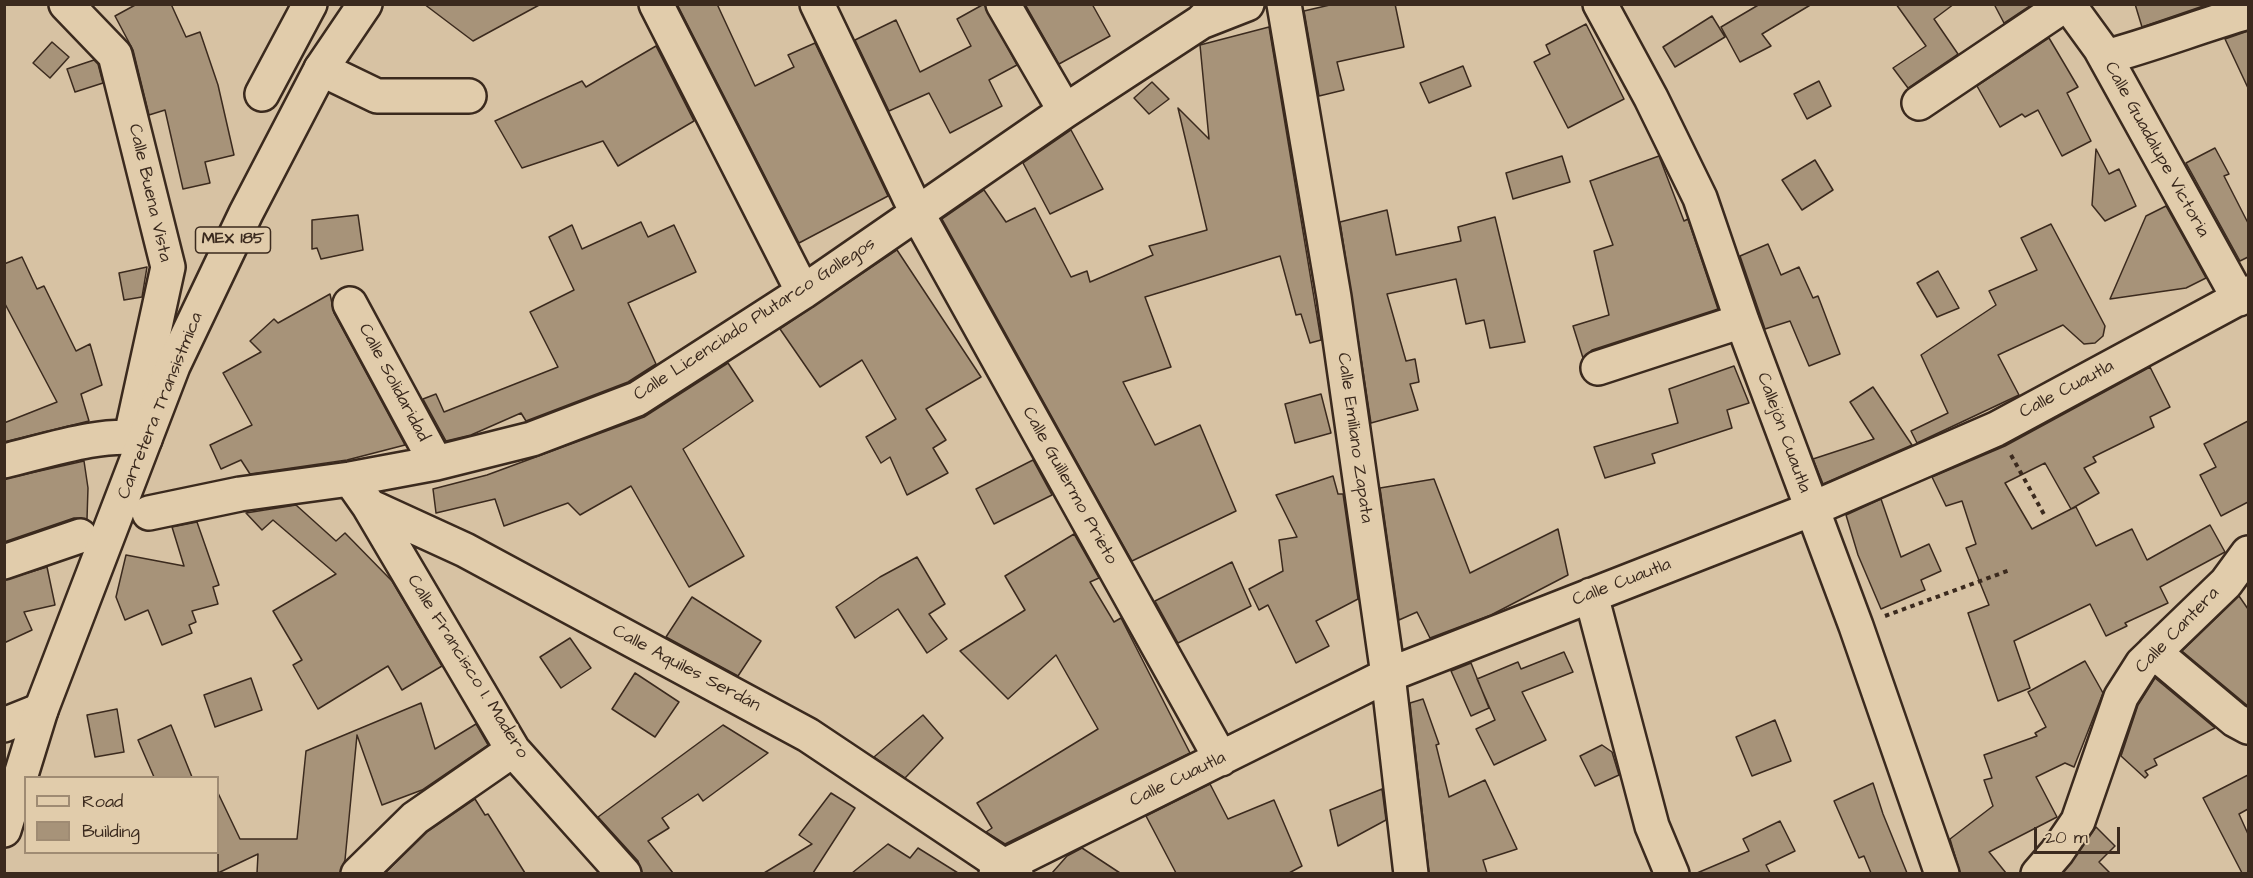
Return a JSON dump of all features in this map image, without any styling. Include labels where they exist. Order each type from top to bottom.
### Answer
[{"type":"street","name":"Calle Buena Vista","points":[[66,4],[116,55],[168,267],[138,438]]},
{"type":"street","points":[[262,94],[310,4]]},
{"type":"street","name":"Carretera Transistmica","points":[[4,830],[41,710],[138,438],[246,213],[321,69],[365,4]]},
{"type":"street","points":[[656,4],[803,292]]},
{"type":"street","name":"Calle Guillermo Prieto","points":[[816,4],[917,213],[1221,759]]},
{"type":"street","points":[[1003,4],[1065,111]]},
{"type":"street","name":"Calle Licenciado Plutarco Gallegos","points":[[149,513],[240,494],[350,479],[436,463],[532,439],[637,399],[803,292],[1210,13],[1247,4]]},
{"type":"street","name":"Calle Emiliano Zapata","points":[[1284,4],[1334,297],[1388,675],[1411,873]]},
{"type":"street","name":"Callejón Cuautla","points":[[1600,4],[1651,98],[1700,198],[1742,321],[1856,626],[1942,873]]},
{"type":"street","points":[[1919,103],[2067,4]]},
{"type":"street","name":"Calle Guadalupe Victoria","points":[[2067,4],[2106,57],[2244,296]]},
{"type":"street","points":[[2106,57],[2172,39],[2195,28],[2248,12]]},
{"type":"street","points":[[321,69],[377,96],[469,96]]},
{"type":"street","name":"Calle Cuautla","points":[[1005,871],[1388,675],[1812,508],[1996,429],[2244,296]]},
{"type":"street","name":"Calle Solidaridad","points":[[350,304],[436,463]]},
{"type":"street","points":[[1598,368],[1742,321]]},
{"type":"street","points":[[4,461],[73,444],[138,438]]},
{"type":"street","points":[[350,479],[369,506]]},
{"type":"street","name":"Calle Francisco I. Madero","points":[[369,506],[513,750],[624,873]]},
{"type":"street","name":"Calle Aquiles Serdán","points":[[369,506],[465,550],[808,735],[1005,871]]},
{"type":"street","points":[[4,562],[80,536]]},
{"type":"street","name":"Calle Cantera","points":[[2038,873],[2057,852],[2078,820],[2121,697],[2142,664],[2226,583],[2248,554]]},
{"type":"street","points":[[1592,595],[1652,826],[1672,873]]},
{"type":"street","points":[[2154,652],[2235,720],[2248,727]]},
{"type":"street","points":[[4,725],[41,710]]},
{"type":"street","points":[[358,873],[415,818],[513,750]]},
{"type":"path","points":[[1996,429],[2046,518]]},
{"type":"path","points":[[1856,626],[2010,570]]},
{"type":"building","points":[[137,4],[171,4],[186,37],[200,32],[218,85],[234,155],[205,162],[210,183],[183,189],[165,110],[149,115],[133,50],[115,16]]},
{"type":"building","points":[[424,4],[541,4],[473,41]]},
{"type":"building","points":[[677,4],[717,4],[755,86],[794,67],[788,55],[815,43],[888,196],[799,243]]},
{"type":"building","points":[[984,4],[1017,65],[989,80],[1002,106],[950,133],[929,93],[889,111],[855,40],[896,20],[920,72],[971,46],[957,19]]},
{"type":"building","points":[[1025,4],[1092,4],[1110,36],[1059,64]]},
{"type":"building","points":[[1334,4],[1395,4],[1404,47],[1337,62],[1344,90],[1319,96],[1304,11]]},
{"type":"building","points":[[1760,4],[1812,4],[1762,34],[1771,46],[1740,62],[1721,27]]},
{"type":"building","points":[[1896,4],[1954,4],[1934,19],[1958,54],[1908,88],[1893,68],[1926,46]]},
{"type":"building","points":[[1994,4],[2030,4],[2031,5],[2004,23]]},
{"type":"building","points":[[2135,4],[2209,4],[2142,27]]},
{"type":"building","points":[[1712,16],[1725,37],[1675,67],[1663,47]]},
{"type":"building","points":[[1586,24],[1624,99],[1568,128],[1534,62],[1550,54],[1546,45]]},
{"type":"building","points":[[1269,27],[1321,340],[1310,343],[1301,314],[1296,315],[1280,256],[1145,297],[1171,367],[1123,382],[1155,445],[1200,425],[1236,511],[1132,561],[942,219],[984,190],[1006,222],[1035,208],[1071,277],[1087,271],[1090,282],[1153,255],[1149,246],[1207,230],[1178,108],[1209,139],[1200,45]]},
{"type":"building","points":[[2248,31],[2248,88],[2225,39]]},
{"type":"building","points":[[2049,38],[2078,87],[2067,93],[2091,141],[2062,156],[2038,110],[2025,117],[2022,114],[2000,127],[1977,86]]},
{"type":"building","points":[[52,42],[69,57],[50,78],[33,63]]},
{"type":"building","points":[[656,46],[694,121],[618,166],[603,141],[522,168],[495,121],[582,81],[586,87]]},
{"type":"building","points":[[94,60],[98,64],[103,83],[75,92],[67,69]]},
{"type":"building","points":[[1463,66],[1471,86],[1429,103],[1420,83]]},
{"type":"building","points":[[1819,81],[1831,106],[1807,119],[1794,94]]},
{"type":"building","points":[[1152,82],[1169,99],[1149,114],[1134,98]]},
{"type":"building","points":[[1071,130],[1103,189],[1050,214],[1023,163]]},
{"type":"building","points":[[2215,148],[2229,174],[2224,176],[2248,223],[2248,257],[2240,261],[2186,163]]},
{"type":"building","points":[[2096,149],[2109,174],[2119,169],[2136,206],[2105,221],[2092,205]]},
{"type":"building","points":[[1562,156],[1570,182],[1513,199],[1506,173]]},
{"type":"building","points":[[1659,156],[1684,221],[1688,219],[1718,309],[1592,350],[1583,358],[1573,326],[1609,315],[1594,251],[1613,245],[1590,181]]},
{"type":"building","points":[[1815,160],[1833,190],[1802,210],[1782,180]]},
{"type":"building","points":[[2166,206],[2206,278],[2186,288],[2110,299],[2146,216]]},
{"type":"building","points":[[1387,210],[1396,255],[1461,241],[1458,227],[1495,217],[1525,342],[1490,348],[1484,320],[1466,324],[1456,279],[1387,294],[1406,361],[1415,359],[1419,382],[1410,384],[1418,410],[1371,423],[1340,222]]},
{"type":"building","points":[[358,215],[363,250],[321,259],[317,248],[312,249],[312,220]]},
{"type":"building","points":[[641,222],[648,237],[674,225],[696,272],[628,303],[656,364],[628,382],[526,421],[521,413],[471,435],[446,441],[423,399],[436,394],[444,412],[558,367],[530,312],[574,290],[549,237],[572,225],[582,249]]},
{"type":"building","points":[[2051,224],[2105,326],[2103,336],[2095,343],[2084,344],[2063,325],[1998,355],[2019,395],[1917,443],[1911,431],[1948,413],[1921,355],[1996,305],[1989,291],[2037,270],[2021,238]]},
{"type":"building","points":[[1768,244],[1781,275],[1799,267],[1813,298],[1818,296],[1840,354],[1809,366],[1790,321],[1765,329],[1740,256]]},
{"type":"building","points":[[897,250],[981,377],[926,409],[946,440],[933,448],[948,473],[907,495],[890,457],[881,463],[866,437],[896,419],[862,360],[820,387],[780,329]]},
{"type":"building","points":[[22,257],[37,289],[44,286],[76,351],[90,344],[102,385],[81,394],[89,421],[4,442],[4,423],[57,402],[4,302],[4,264]]},
{"type":"building","points":[[147,267],[142,297],[124,300],[119,273]]},
{"type":"building","points":[[1938,271],[1959,308],[1937,317],[1917,283]]},
{"type":"building","points":[[330,294],[334,313],[405,445],[347,460],[250,474],[241,460],[221,469],[210,445],[252,425],[223,373],[261,352],[250,341],[274,319],[278,323]]},
{"type":"building","points":[[728,363],[753,401],[683,449],[744,556],[689,587],[631,486],[580,515],[568,503],[504,526],[495,499],[436,513],[433,489],[487,475],[644,417]]},
{"type":"building","points":[[1734,366],[1749,403],[1727,410],[1732,428],[1652,454],[1655,463],[1605,478],[1594,447],[1678,423],[1669,389]]},
{"type":"building","points":[[2150,367],[2170,407],[2150,417],[2154,427],[2093,457],[2096,462],[2084,468],[2099,493],[2071,509],[2076,507],[2096,546],[2132,529],[2147,560],[2210,525],[2225,552],[2160,587],[2168,603],[2125,623],[2127,626],[2106,636],[2090,604],[2014,641],[2030,688],[1998,701],[1968,613],[1989,605],[1966,548],[1976,544],[1962,501],[1946,506],[1932,477],[2005,446]],"holes":[[[2045,463],[2071,509],[2032,529],[2005,483]]]},
{"type":"building","points":[[1873,387],[1912,445],[1823,484],[1813,459],[1874,439],[1850,402]]},
{"type":"building","points":[[1321,394],[1331,433],[1295,443],[1285,404]]},
{"type":"building","points":[[2248,421],[2248,502],[2221,516],[2200,475],[2216,467],[2204,444]]},
{"type":"building","points":[[1033,460],[1052,495],[994,524],[976,489]]},
{"type":"building","points":[[84,461],[88,488],[87,519],[74,518],[4,542],[4,479]]},
{"type":"building","points":[[1333,476],[1338,494],[1343,494],[1358,599],[1316,621],[1329,646],[1296,663],[1268,605],[1259,610],[1249,589],[1283,571],[1279,540],[1297,537],[1276,495]]},
{"type":"building","points":[[1434,479],[1470,573],[1558,529],[1568,575],[1491,615],[1430,638],[1417,612],[1399,620],[1380,488]]},
{"type":"building","points":[[1881,499],[1901,557],[1929,544],[1941,571],[1921,580],[1925,590],[1881,609],[1858,555],[1846,515]]},
{"type":"building","points":[[296,505],[336,541],[345,533],[392,581],[442,666],[402,690],[388,666],[318,709],[293,665],[302,660],[273,611],[336,574],[273,520],[262,530],[246,513]]},
{"type":"building","points":[[197,522],[219,585],[213,587],[218,604],[192,611],[196,622],[189,625],[192,633],[162,645],[148,610],[125,620],[116,597],[126,555],[184,566],[172,527]]},
{"type":"building","points":[[1074,534],[1099,578],[1090,582],[1114,622],[1121,618],[1190,753],[1005,844],[986,832],[992,828],[977,803],[1098,729],[1056,655],[1008,699],[960,651],[1025,610],[1005,576]]},
{"type":"building","points":[[917,557],[945,604],[929,614],[947,639],[927,653],[898,609],[855,638],[836,607],[880,577]]},
{"type":"building","points":[[1232,562],[1251,606],[1178,643],[1155,601]]},
{"type":"building","points":[[47,567],[55,605],[24,612],[32,630],[4,643],[4,580]]},
{"type":"building","points":[[2239,596],[2248,609],[2248,706],[2182,651]]},
{"type":"building","points":[[692,597],[761,641],[738,676],[666,637]]},
{"type":"building","points":[[570,638],[591,668],[561,688],[540,657]]},
{"type":"building","points":[[1564,652],[1573,672],[1522,692],[1546,740],[1494,765],[1476,729],[1495,720],[1477,679],[1518,662],[1521,669]]},
{"type":"building","points":[[2085,661],[2103,693],[2074,767],[2065,763],[2036,777],[2057,817],[1989,852],[2006,873],[1960,873],[1950,839],[1993,806],[1984,780],[1992,778],[1984,755],[2037,736],[2035,733],[2046,727],[2028,692]]},
{"type":"building","points":[[1471,663],[1489,708],[1471,716],[1451,671]]},
{"type":"building","points":[[635,673],[679,702],[655,737],[612,709]]},
{"type":"building","points":[[251,678],[262,710],[215,727],[204,695]]},
{"type":"building","points":[[2155,678],[2215,728],[2154,759],[2157,765],[2145,771],[2148,775],[2145,778],[2121,756],[2138,705]]},
{"type":"building","points":[[1423,699],[1439,744],[1436,745],[1449,797],[1485,780],[1517,849],[1483,860],[1487,873],[1429,873],[1410,703]]},
{"type":"building","points":[[421,703],[435,749],[476,724],[488,745],[422,790],[382,805],[357,735],[345,860],[340,873],[257,873],[258,854],[218,873],[219,795],[240,839],[297,839],[306,751]]},
{"type":"building","points":[[117,709],[124,752],[95,757],[87,715]]},
{"type":"building","points":[[923,715],[943,738],[905,778],[874,757]]},
{"type":"building","points":[[1775,720],[1791,761],[1752,776],[1736,737]]},
{"type":"building","points":[[171,725],[192,776],[154,776],[138,740]]},
{"type":"building","points":[[723,725],[768,753],[703,801],[698,794],[662,818],[669,828],[648,841],[673,873],[642,873],[638,861],[598,817]]},
{"type":"building","points":[[1602,745],[1612,752],[1619,775],[1595,786],[1580,756]]},
{"type":"building","points":[[2248,775],[2248,809],[2239,814],[2248,834],[2248,873],[2242,873],[2203,798]]},
{"type":"building","points":[[1873,783],[1907,873],[1871,873],[1864,856],[1859,858],[1834,801]]},
{"type":"building","points":[[1210,784],[1228,819],[1274,800],[1302,866],[1289,873],[1176,873],[1146,816]]},
{"type":"building","points":[[1382,789],[1386,820],[1338,846],[1330,810]]},
{"type":"building","points":[[831,793],[855,808],[813,873],[764,873],[812,844],[799,835]]},
{"type":"building","points":[[475,799],[485,815],[488,814],[525,873],[385,873],[427,832]]},
{"type":"building","points":[[1780,821],[1795,851],[1766,865],[1770,873],[1697,873],[1749,851],[1743,839]]},
{"type":"building","points":[[2096,827],[2115,846],[2099,862],[2110,873],[2063,873]]},
{"type":"building","points":[[888,844],[910,858],[918,848],[958,873],[852,873]]},
{"type":"building","points":[[1082,848],[1120,873],[1052,873],[1067,856]]}]
